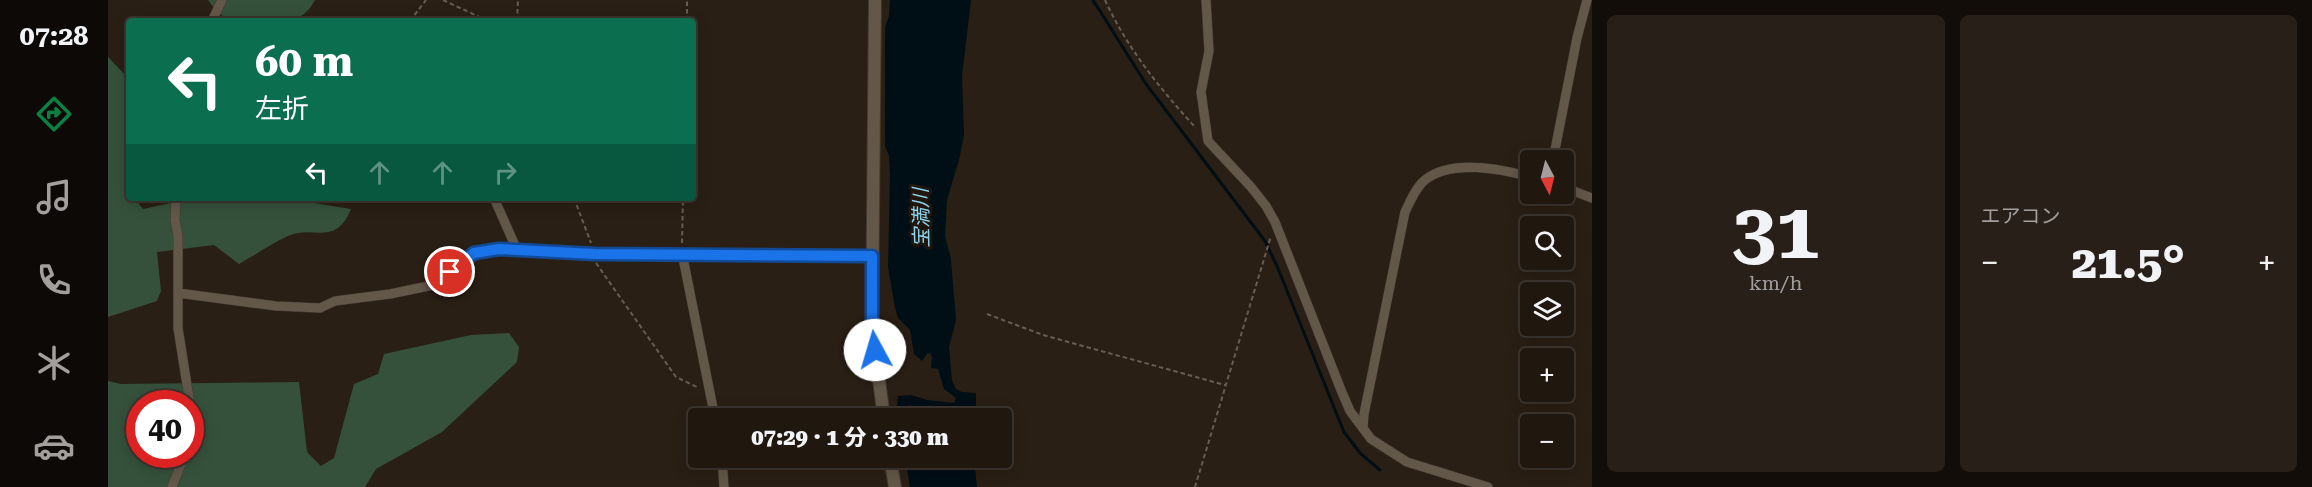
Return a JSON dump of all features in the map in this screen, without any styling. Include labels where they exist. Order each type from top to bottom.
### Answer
[{"type":"street","points":[[213,18],[222,0]]},
{"type":"street","points":[[875,0],[872,327],[883,408]]},
{"type":"street","points":[[1206,0],[1209,51],[1201,92],[1208,141],[1251,187],[1275,222],[1350,411],[1371,439],[1407,462],[1488,487]]},
{"type":"street","points":[[1555,150],[1577,38],[1587,0]]},
{"type":"street","points":[[1363,428],[1405,212],[1412,199],[1425,180],[1451,169],[1478,166],[1520,175]]},
{"type":"street","points":[[1574,191],[1592,198]]},
{"type":"street","points":[[176,201],[178,328],[188,390]]},
{"type":"street","points":[[495,201],[517,250]]},
{"type":"street","points":[[178,293],[276,306],[320,308],[335,301],[390,294],[438,284],[462,260],[474,253],[499,249],[595,254],[872,256]]},
{"type":"street","points":[[682,253],[712,408]]},
{"type":"street","points":[[172,487],[179,468]]},
{"type":"street","points":[[723,468],[724,487]]},
{"type":"street","points":[[892,468],[895,487]]},
{"type":"path","points":[[412,18],[426,0]]},
{"type":"path","points":[[443,0],[482,18]]},
{"type":"path","points":[[517,18],[518,0]]},
{"type":"path","points":[[687,0],[687,18]]},
{"type":"path","points":[[1105,0],[1119,31],[1164,93],[1208,141]]},
{"type":"path","points":[[575,201],[595,254],[596,265],[676,377],[709,391]]},
{"type":"path","points":[[682,253],[683,201]]},
{"type":"path","points":[[1195,487],[1275,222]]},
{"type":"path","points":[[987,314],[1043,335],[1226,386]]},
{"type":"green space","points":[[208,0],[315,0],[304,14],[294,18],[226,18]]},
{"type":"green space","points":[[108,57],[126,76],[126,201],[136,201],[143,209],[180,201],[302,201],[351,209],[345,221],[331,232],[306,232],[288,236],[239,264],[214,245],[157,252],[161,291],[157,301],[108,317]]},
{"type":"green space","points":[[509,333],[519,347],[517,362],[442,432],[376,469],[365,487],[108,487],[108,381],[121,384],[299,382],[307,452],[321,466],[334,458],[354,384],[378,374],[384,354],[471,335]]},
{"type":"water","name":"宝満川","points":[[890,0],[971,0],[962,76],[964,135],[947,200],[945,236],[951,259],[956,320],[949,347],[952,381],[956,389],[962,392],[976,393],[976,408],[915,408],[910,405],[898,408],[897,406],[898,396],[911,395],[927,400],[954,403],[956,398],[944,389],[938,369],[931,368],[930,353],[922,361],[914,354],[910,330],[898,318],[895,308],[888,267],[890,175],[889,156],[885,146],[885,27],[889,16]]},
{"type":"water","points":[[907,468],[975,468],[977,487],[910,487]]},
{"type":"waterway","points":[[1093,0],[1146,84],[1265,241],[1344,432],[1360,453],[1380,470]]},
{"type":"route","points":[[450,272],[462,260],[474,253],[499,249],[595,254],[872,256],[872,327],[875,350]]}]
